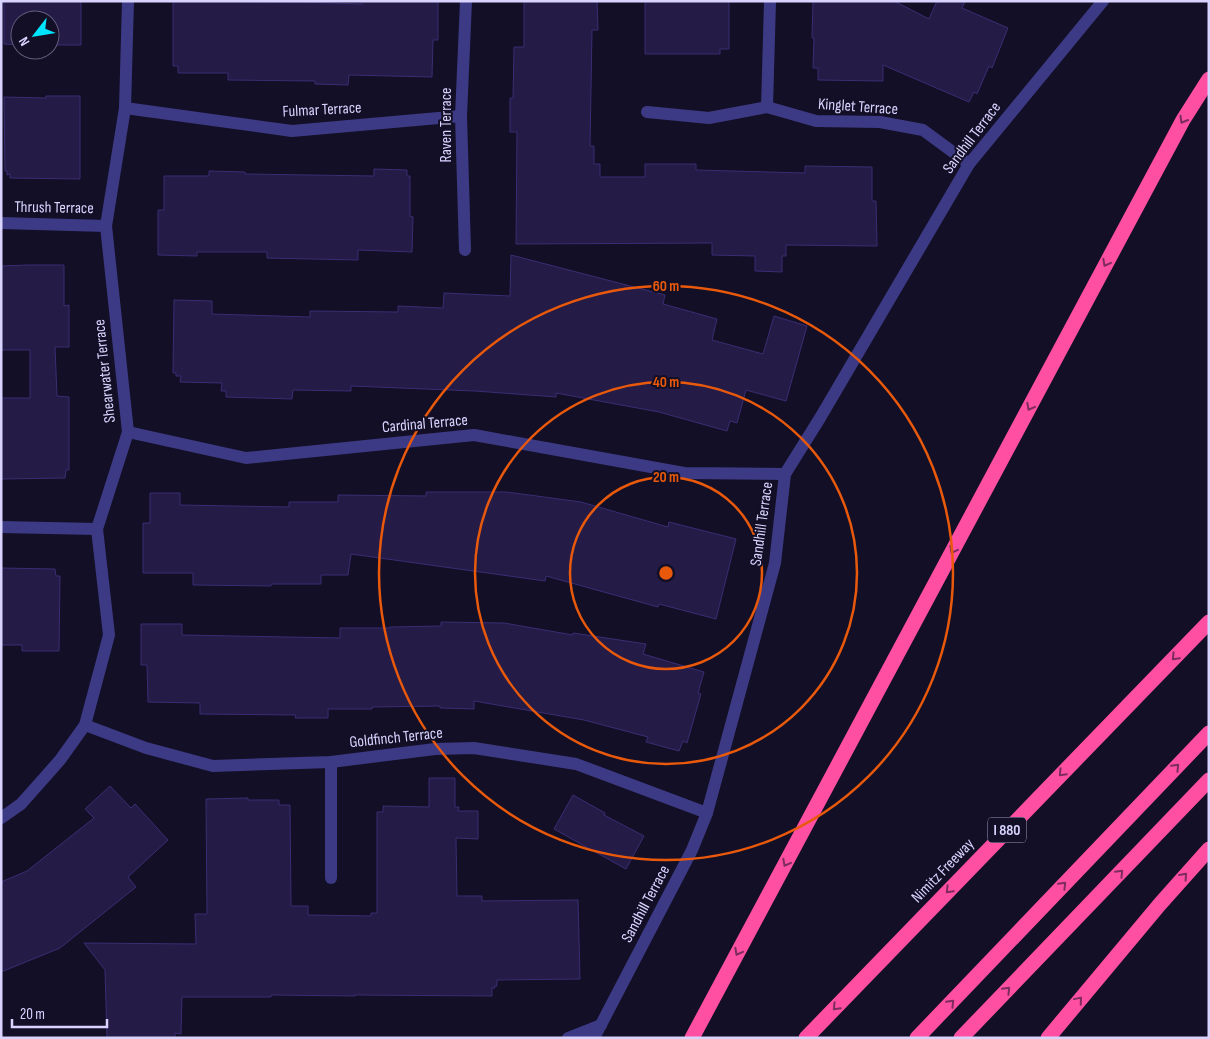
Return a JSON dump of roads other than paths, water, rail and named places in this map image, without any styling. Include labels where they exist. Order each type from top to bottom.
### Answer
[{"type":"highway","points":[[692,1038],[1182,120],[1209,79]]},
{"type":"highway","name":"Nimitz Freeway","points":[[806,1038],[1209,622]]},
{"type":"highway","points":[[918,1038],[1209,733]]},
{"type":"highway","points":[[961,1038],[1209,780]]},
{"type":"highway","points":[[1048,1038],[1209,848]]},
{"type":"street","name":"Shearwater Terrace","points":[[1,818],[21,804],[60,760],[85,726],[109,635],[97,529],[128,432],[106,226],[125,108],[128,1]]},
{"type":"street","name":"Raven Terrace","points":[[465,250],[461,116],[466,1]]},
{"type":"street","points":[[767,107],[770,1]]},
{"type":"street","name":"Sandhill Terrace","points":[[594,1038],[692,850],[707,814],[775,563],[785,474],[820,418],[969,164],[1102,1]]},
{"type":"street","name":"Kinglet Terrace","points":[[647,112],[709,118],[767,107],[816,122],[880,122],[923,130],[969,164]]},
{"type":"street","name":"Fulmar Terrace","points":[[125,108],[292,131],[461,116]]},
{"type":"street","name":"Thrush Terrace","points":[[1,223],[106,226]]},
{"type":"street","name":"Cardinal Terrace","points":[[128,432],[246,458],[474,435],[684,474],[785,474]]},
{"type":"street","points":[[1,527],[97,529]]},
{"type":"street","name":"Goldfinch Terrace","points":[[85,726],[146,748],[213,766],[331,762],[435,749],[474,748],[576,764],[707,814]]},
{"type":"street","points":[[331,762],[331,878]]},
{"type":"street","points":[[568,1038],[601,1025]]}]
